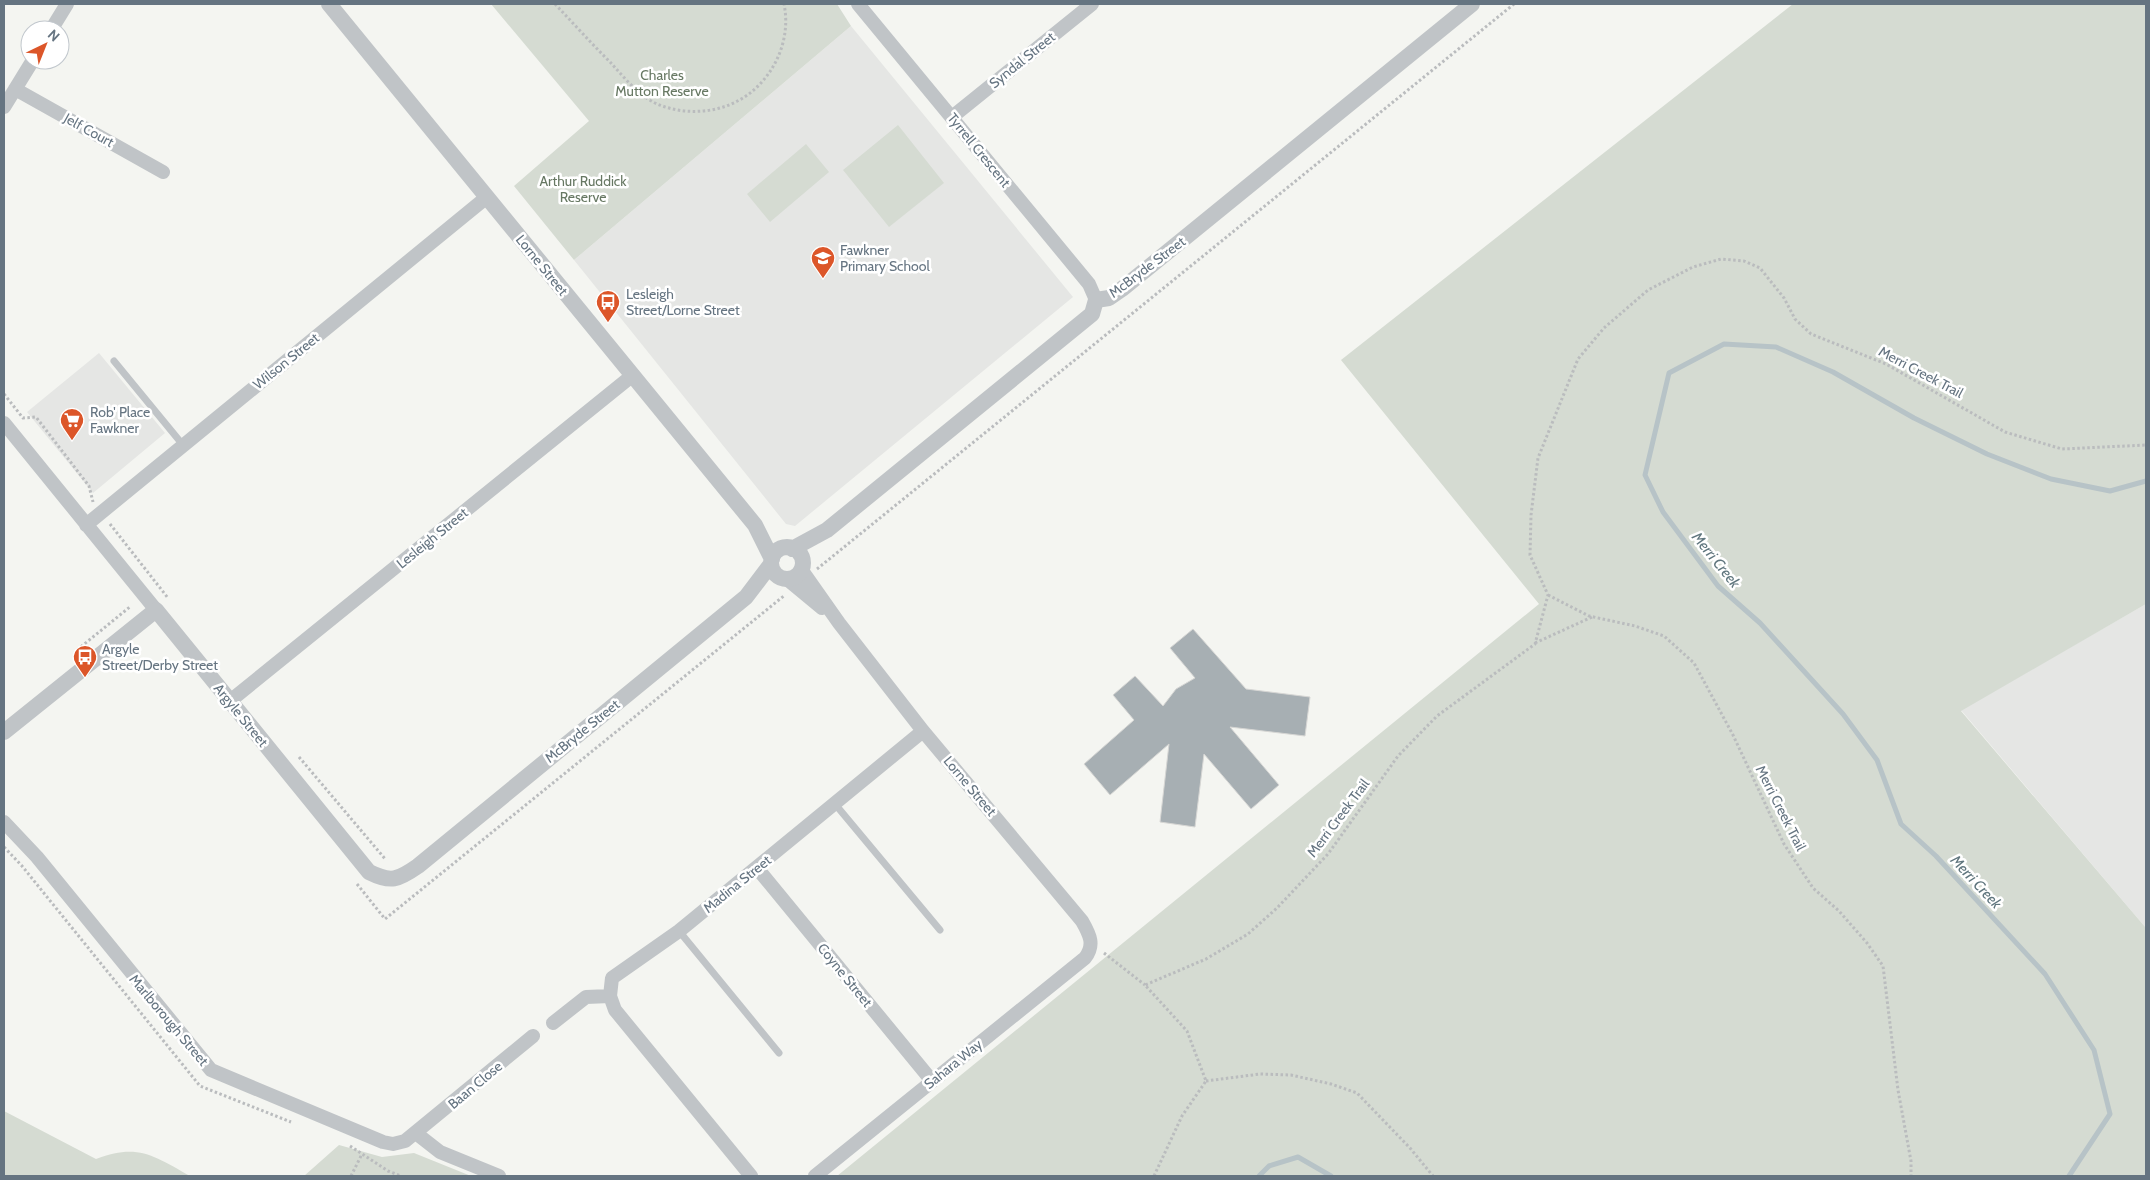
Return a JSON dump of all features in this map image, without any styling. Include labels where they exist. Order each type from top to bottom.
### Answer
[{"type":"street","points":[[57,20],[67,4]]},
{"type":"street","name":"Lorne Street","points":[[329,4],[755,525],[839,623],[923,731],[1082,922],[1089,933],[1092,943],[1090,952]]},
{"type":"street","name":"Tyrrell Crescent","points":[[858,4],[1089,284],[1096,300]]},
{"type":"street","name":"Syndal Street","points":[[952,117],[1092,4]]},
{"type":"street","name":"McBryde Street","points":[[418,866],[746,596],[794,569],[827,530],[1092,314],[1096,300],[1109,298],[1122,289],[1465,6]]},
{"type":"street","points":[[4,107],[27,70]]},
{"type":"street","name":"Jelf Court","points":[[15,89],[163,172]]},
{"type":"street","name":"Wilson Street","points":[[86,524],[487,197]]},
{"type":"street","name":"Lesleigh Street","points":[[230,701],[634,375]]},
{"type":"street","name":"Argyle Street","points":[[4,423],[369,872],[382,879],[392,880],[405,875],[418,866]]},
{"type":"street","name":"Lorne Street","points":[[755,525],[774,573],[794,569]]},
{"type":"street","name":"McBryde Street","points":[[746,596],[771,562]]},
{"type":"street","points":[[4,732],[156,610]]},
{"type":"street","name":"Madina Street","points":[[610,996],[612,978],[679,931],[923,731]]},
{"type":"street","name":"Marlborough Street","points":[[4,822],[37,857],[211,1070],[228,1079],[383,1142],[393,1144],[405,1141],[417,1134]]},
{"type":"street","name":"Coyne Street","points":[[757,868],[932,1081]]},
{"type":"street","name":"Sahara Way","points":[[815,1176],[1090,952]]},
{"type":"street","points":[[553,1024],[586,997],[610,996],[615,1010],[751,1176]]},
{"type":"street","name":"Baan Close","points":[[417,1134],[533,1036]]},
{"type":"street","points":[[417,1134],[440,1152],[499,1176]]},
{"type":"lane","points":[[114,361],[183,445]]},
{"type":"lane","points":[[835,804],[940,930]]},
{"type":"lane","points":[[679,931],[779,1054]]},
{"type":"path","points":[[554,4],[632,86],[654,102],[676,110],[699,112],[724,108],[750,95],[768,75],[780,56],[785,28],[784,4]]},
{"type":"path","points":[[353,880],[385,919],[794,569],[1514,4]]},
{"type":"path","name":"Merri Creek Trail","points":[[1911,1176],[1911,1161],[1898,1090],[1883,966],[1868,943],[1839,911],[1813,888],[1784,844],[1733,735],[1694,663],[1664,636],[1635,626],[1592,617],[1548,594],[1530,555],[1531,514],[1538,458],[1578,359],[1604,328],[1648,290],[1693,267],[1721,259],[1744,261],[1760,268],[1784,298],[1795,319],[1811,334],[1886,364],[2005,432],[2062,449],[2146,445]]},
{"type":"path","points":[[4,394],[23,418],[36,418],[90,486],[93,503],[172,602]]},
{"type":"path","points":[[1535,644],[1548,594]]},
{"type":"path","points":[[126,599],[143,621]]},
{"type":"path","name":"Merri Creek Trail","points":[[1145,985],[1206,959],[1248,934],[1277,908],[1328,854],[1398,756],[1430,722],[1535,644],[1592,617]]},
{"type":"path","points":[[298,756],[386,860]]},
{"type":"path","points":[[1090,952],[1102,952],[1145,985],[1187,1031],[1206,1081]]},
{"type":"path","points":[[1154,1176],[1182,1116],[1206,1081],[1260,1074],[1291,1075],[1331,1084],[1358,1093],[1410,1148],[1433,1176]]},
{"type":"path","points":[[351,1176],[362,1154]]},
{"type":"shaded area","name":"Fawkner Primary School","points":[[851,26],[1073,297],[795,526],[786,524],[574,260]]},
{"type":"shaded area","points":[[99,353],[165,433],[93,493],[27,412]]},
{"type":"shaded area","points":[[2146,604],[2146,928],[1961,710]]},
{"type":"green space","name":"Charles Mutton Reserve","points":[[491,4],[837,4],[851,26],[574,260],[514,186],[589,121]]},
{"type":"green space","points":[[1793,4],[2146,4],[2146,604],[1961,711],[2146,928],[2146,1176],[837,1176],[1539,604],[1341,360]]},
{"type":"green space","points":[[898,125],[944,183],[889,227],[843,170]]},
{"type":"green space","points":[[806,144],[829,172],[770,222],[747,194]]},
{"type":"green space","points":[[4,1111],[96,1159],[111,1154],[135,1152],[156,1158],[190,1176],[4,1176]]},
{"type":"green space","points":[[339,1145],[382,1157],[414,1153],[471,1176],[304,1176]]},
{"type":"building","points":[[1193,629],[1246,689],[1310,697],[1305,736],[1230,727],[1279,785],[1251,809],[1204,754],[1195,827],[1160,822],[1169,744],[1110,795],[1084,764],[1134,720],[1113,695],[1135,676],[1163,706],[1176,689],[1195,678],[1170,648]]},
{"type":"waterway","name":"Merri Creek","points":[[2069,1176],[2110,1114],[2094,1050],[2045,974],[1936,856],[1901,824],[1877,760],[1843,714],[1760,623],[1718,586],[1663,512],[1645,475],[1669,373],[1724,344],[1776,347],[1833,372],[1914,418],[1987,454],[2051,479],[2110,491],[2146,481]]},
{"type":"waterway","name":"Merri Creek","points":[[1259,1176],[1269,1166],[1298,1157],[1331,1176]]},
{"type":"place","name":"Fawkner Primary School","points":[[823,279]]},
{"type":"place","name":"Lesleigh Street/Lorne Street","points":[[608,323]]},
{"type":"place","name":"Rob' Place Fawkner","points":[[72,441]]},
{"type":"place","name":"Argyle Street/Derby Street","points":[[85,678]]},
{"type":"park label","name":"Arthur Ruddick Reserve","points":[[583,190]]}]
